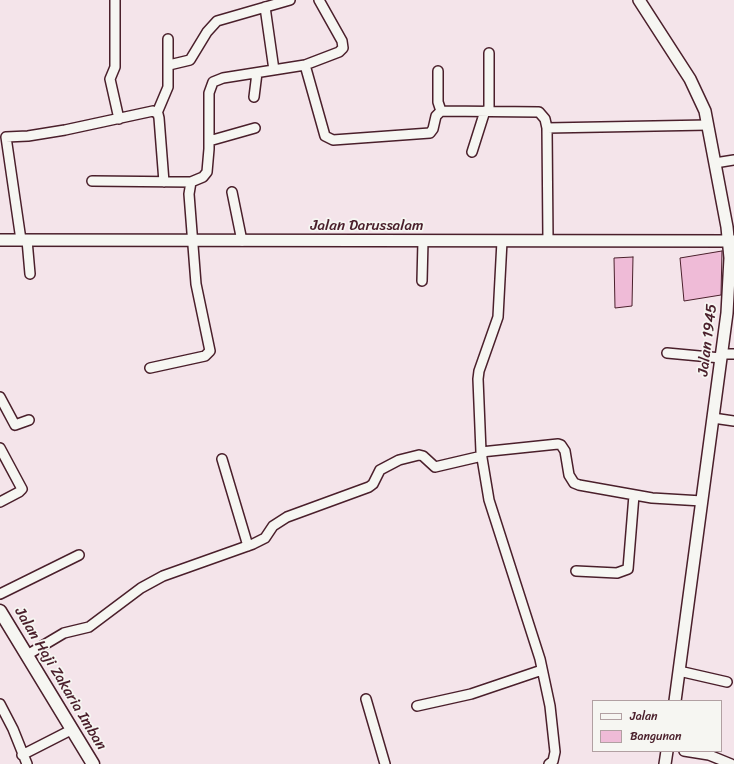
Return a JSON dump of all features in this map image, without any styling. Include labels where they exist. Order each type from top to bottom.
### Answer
[{"type":"main road","name":"Jalan Haji Zakaria Imban","points":[[0,611],[93,764]]},
{"type":"street","points":[[115,0],[115,67],[110,79],[119,119]]},
{"type":"street","points":[[169,65],[190,60],[207,32],[217,21],[290,0]]},
{"type":"street","points":[[92,181],[191,182],[205,175],[209,141],[209,93],[213,82],[223,78],[305,64],[339,52],[343,48],[342,41],[319,0]]},
{"type":"street","name":"Jalan 1945","points":[[639,0],[697,92],[705,111],[731,241],[730,275],[721,356],[675,700]]},
{"type":"street","points":[[265,7],[274,70]]},
{"type":"street","points":[[164,182],[157,113],[168,87],[168,40]]},
{"type":"street","points":[[472,152],[487,111],[490,53]]},
{"type":"street","points":[[305,64],[323,131],[327,139],[430,132],[434,127],[436,116],[441,111],[539,112],[545,119],[547,128],[548,240]]},
{"type":"street","points":[[438,71],[438,102],[441,111]]},
{"type":"street","points":[[254,97],[257,73]]},
{"type":"street","points":[[30,274],[3,137],[28,136],[153,111],[157,113]]},
{"type":"street","points":[[547,128],[708,125]]},
{"type":"street","points":[[209,141],[254,128]]},
{"type":"street","points":[[715,163],[734,160]]},
{"type":"street","points":[[150,368],[205,356],[210,351],[196,284],[191,241],[191,182]]},
{"type":"street","points":[[232,192],[242,241]]},
{"type":"street","name":"Jalan Darussalam","points":[[0,240],[731,241]]},
{"type":"street","points":[[422,281],[423,241]]},
{"type":"street","points":[[502,241],[498,317],[479,371],[478,379],[482,454],[489,500],[542,670],[553,729],[555,752],[553,763]]},
{"type":"street","points":[[667,353],[721,356],[734,354]]},
{"type":"street","points":[[0,397],[16,425],[28,420]]},
{"type":"street","points":[[713,418],[734,421]]},
{"type":"street","points":[[27,655],[64,633],[89,628],[141,588],[163,576],[248,546],[265,538],[273,526],[287,517],[369,487],[373,484],[380,470],[399,460],[418,455],[423,456],[434,467],[482,454],[561,445],[564,451],[569,476],[574,482],[589,488],[677,500],[702,501]]},
{"type":"street","points":[[0,448],[22,489],[0,502]]},
{"type":"street","points":[[222,459],[248,546]]},
{"type":"street","points":[[576,570],[617,573],[628,569],[634,495]]},
{"type":"street","points":[[0,594],[79,555]]},
{"type":"street","points":[[417,706],[471,694],[542,670]]},
{"type":"street","points":[[680,671],[727,682]]},
{"type":"street","points":[[366,699],[385,764]]},
{"type":"street","points":[[0,704],[13,729],[26,764]]},
{"type":"street","points":[[22,755],[71,730]]},
{"type":"street","points":[[665,764],[667,752]]},
{"type":"street","points":[[690,752],[709,755],[730,764]]},
{"type":"building","points":[[722,251],[721,295],[684,301],[680,258]]},
{"type":"building","points":[[633,257],[632,306],[615,308],[614,258]]}]
